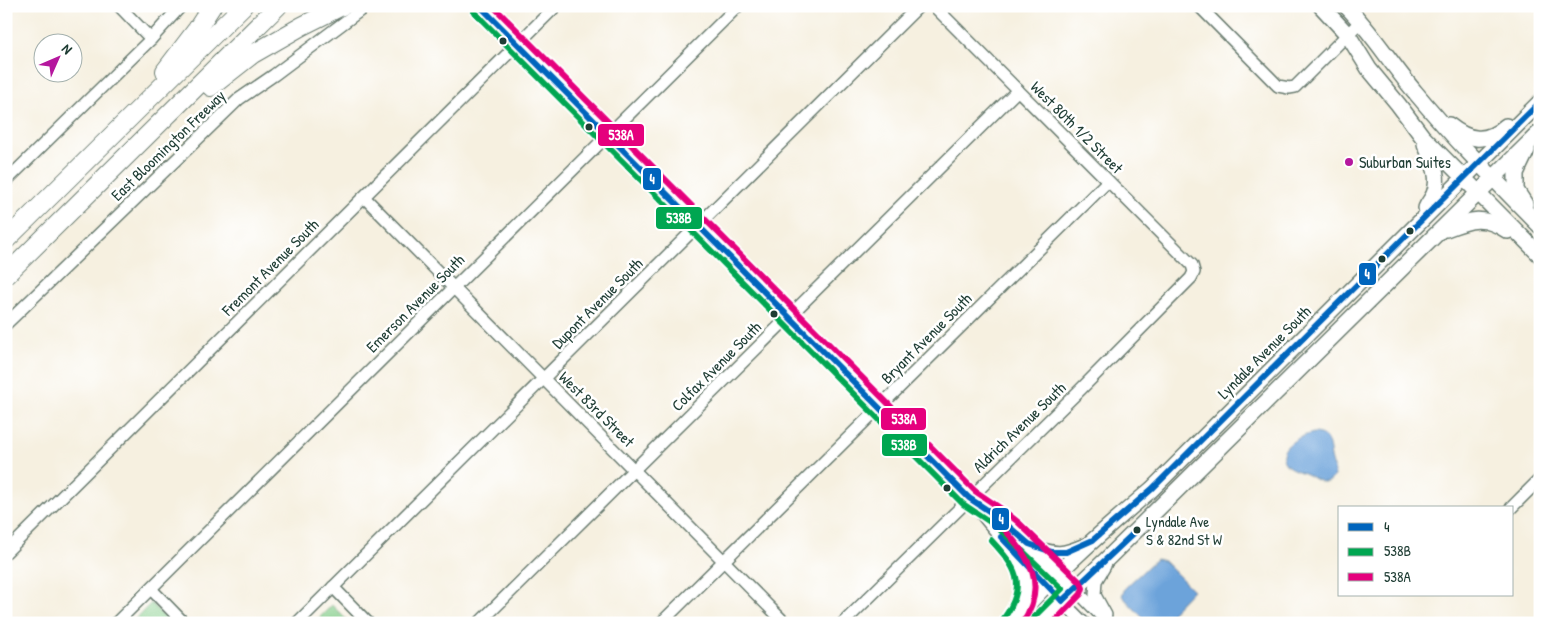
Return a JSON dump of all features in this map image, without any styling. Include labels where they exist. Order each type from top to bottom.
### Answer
[{"type":"highway","points":[[120,129],[212,6]]},
{"type":"highway","points":[[6,240],[243,6]]},
{"type":"highway","points":[[6,275],[278,6]]},
{"type":"highway","points":[[168,116],[199,96],[253,54],[342,6]]},
{"type":"main road","points":[[1321,6],[1348,35],[1369,69],[1419,131],[1540,255]]},
{"type":"main road","points":[[1346,6],[1361,21],[1431,111],[1478,163],[1539,225]]},
{"type":"main road","points":[[1431,111],[1454,129],[1470,137],[1484,139],[1499,133],[1534,108]]},
{"type":"main road","name":"Lyndale Avenue South","points":[[1015,618],[1093,540],[1152,489],[1534,108]]},
{"type":"main road","points":[[1419,131],[1433,164],[1438,184],[1434,197],[1427,205],[1422,219]]},
{"type":"main road","points":[[1040,623],[1537,135]]},
{"type":"main road","points":[[1537,135],[1516,172],[1516,190],[1539,225]]},
{"type":"main road","points":[[1440,231],[1466,221],[1484,219],[1498,224],[1524,240]]},
{"type":"street","points":[[119,6],[151,39]]},
{"type":"street","points":[[6,182],[151,39],[181,6]]},
{"type":"street","name":"East Bloomington Freeway","points":[[6,324],[239,99],[366,6]]},
{"type":"street","points":[[480,6],[969,498],[1014,552],[1084,623]]},
{"type":"street","name":"Fremont Avenue South","points":[[6,552],[556,6]]},
{"type":"street","name":"Emerson Avenue South","points":[[116,623],[738,6]]},
{"type":"street","name":"Dupont Avenue South","points":[[297,623],[919,6]]},
{"type":"street","name":"West 80th 1/2 Street","points":[[934,6],[1192,264],[1194,272]]},
{"type":"street","points":[[1199,6],[1278,86],[1289,88],[1295,87],[1361,21]]},
{"type":"street","name":"Colfax Avenue South","points":[[479,623],[1018,90]]},
{"type":"street","name":"Bryant Avenue South","points":[[661,623],[1108,181]]},
{"type":"street","name":"West 83rd Street","points":[[364,197],[785,623]]},
{"type":"street","name":"Aldrich Avenue South","points":[[844,623],[1109,361],[1191,278],[1194,272]]},
{"type":"street","points":[[1513,506],[1540,479]]},
{"type":"street","points":[[969,498],[998,517],[1029,544],[1109,623]]},
{"type":"street","points":[[1029,544],[1052,552],[1066,552],[1093,540]]},
{"type":"street","points":[[1014,552],[1024,572],[1027,585],[1015,618]]},
{"type":"street","points":[[1109,623],[1095,595],[1096,581],[1110,556]]},
{"type":"street","points":[[333,587],[368,623]]},
{"type":"street","points":[[150,589],[184,623]]},
{"type":"green space","points":[[151,603],[170,623],[132,623]]},
{"type":"green space","points":[[332,605],[350,623],[314,623]]},
{"type":"water","points":[[1314,433],[1323,435],[1329,444],[1334,474],[1328,482],[1319,481],[1292,468],[1285,463],[1283,457],[1284,452],[1291,443],[1303,436]]},
{"type":"water","points":[[1156,559],[1164,561],[1193,590],[1171,613],[1180,623],[1148,623],[1122,596],[1125,588]]},
{"type":"transit line","name":"4","points":[[480,6],[969,498],[998,517],[1029,544],[1052,552],[1066,552],[1093,540],[1152,489],[1540,102]]},
{"type":"transit line","name":"538A","points":[[493,6],[975,491],[1018,522],[1081,583],[1083,588],[1081,594],[1053,623]]},
{"type":"transit line","name":"538B","points":[[474,12],[963,504],[1006,535],[1062,589],[1034,617]]},
{"type":"transit line","name":"538A","points":[[1003,528],[1028,561],[1035,584],[1034,597],[1022,623]]},
{"type":"transit line","name":"4","points":[[1062,601],[1137,530]]},
{"type":"transit line","name":"4","points":[[1001,537],[1062,601]]},
{"type":"transit line","name":"538B","points":[[991,540],[1007,559],[1016,576],[1016,595],[1004,618]]},
{"type":"place","name":"Suburban Suites","points":[[1349,162]]},
{"type":"place","name":"Lyndale Ave S & 82nd St W","points":[[1137,530]]}]
